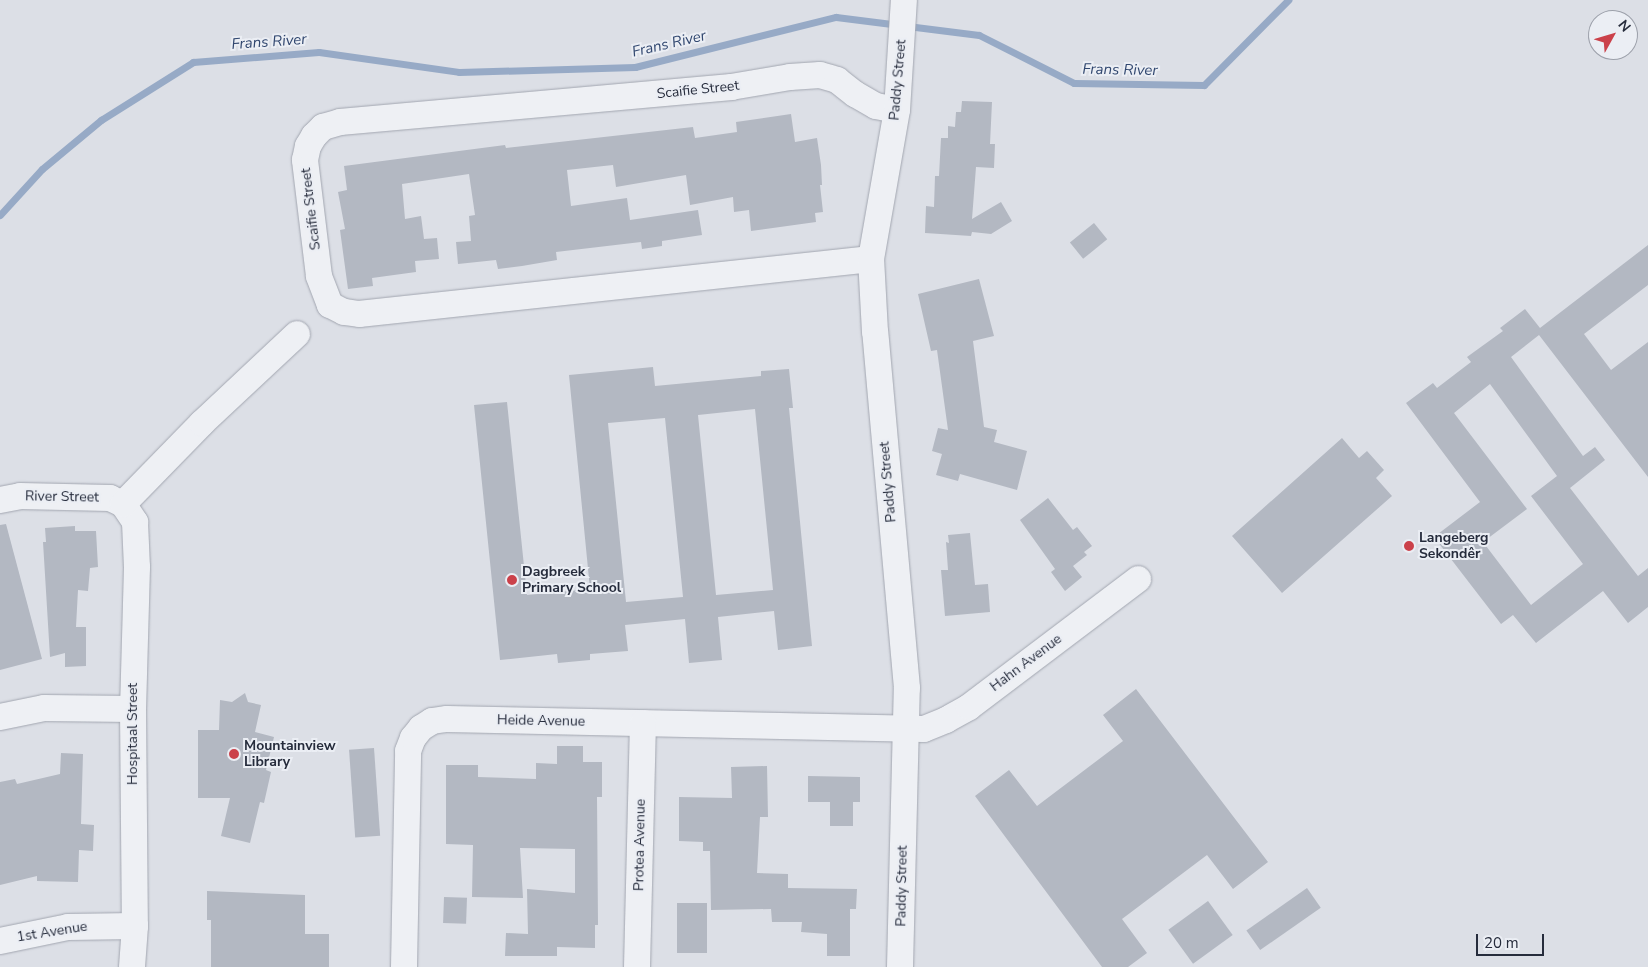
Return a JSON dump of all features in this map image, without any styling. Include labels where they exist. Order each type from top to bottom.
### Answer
[{"type":"street","name":"Paddy Street","points":[[900,967],[906,688],[875,332],[871,259],[897,110],[904,0]]},
{"type":"street","name":"Scaifie Street","points":[[871,259],[359,314],[344,312],[330,305],[320,276],[305,160],[308,146],[314,136],[323,127],[340,122],[731,87],[790,77],[820,75],[837,80],[855,94],[876,106],[897,110]]},
{"type":"street","points":[[122,504],[202,423],[297,334]]},
{"type":"street","name":"River Street","points":[[0,500],[20,496],[110,498],[122,504]]},
{"type":"street","name":"Hospitaal Street","points":[[122,504],[135,522],[137,568],[132,709],[135,926],[132,967]]},
{"type":"street","name":"Hahn Avenue","points":[[906,728],[924,729],[946,720],[969,707],[1138,579]]},
{"type":"street","points":[[0,716],[44,708],[132,709]]},
{"type":"street","name":"Heide Avenue","points":[[404,967],[408,752],[413,738],[421,728],[432,721],[446,719],[906,728]]},
{"type":"street","name":"Protea Avenue","points":[[637,967],[643,723]]},
{"type":"street","name":"1st Avenue","points":[[0,941],[68,927],[135,926]]},
{"type":"building","points":[[962,101],[992,102],[990,144],[995,144],[994,168],[976,167],[972,219],[1001,202],[1012,221],[991,234],[972,232],[971,236],[925,233],[926,206],[934,207],[935,176],[939,176],[941,138],[948,138],[948,126],[955,127],[956,112],[961,112]]},
{"type":"building","points":[[791,114],[795,142],[817,138],[821,165],[822,185],[820,185],[823,212],[815,213],[816,222],[751,231],[749,210],[734,212],[733,197],[690,205],[686,175],[616,187],[613,165],[567,170],[571,206],[627,198],[630,220],[698,210],[702,235],[662,241],[662,246],[642,249],[641,242],[556,252],[557,260],[498,269],[496,260],[458,264],[456,242],[471,241],[469,216],[475,215],[469,174],[402,184],[405,219],[421,216],[424,239],[437,238],[439,259],[415,261],[416,272],[372,278],[373,286],[348,289],[340,230],[345,229],[338,192],[347,190],[344,166],[505,145],[506,148],[693,127],[695,138],[737,132],[736,122]]},
{"type":"building","points":[[1094,223],[1107,239],[1083,259],[1070,243]]},
{"type":"building","points":[[1648,245],[1648,285],[1584,334],[1611,370],[1648,342],[1648,477],[1539,335],[1511,357],[1583,456],[1595,447],[1605,460],[1570,488],[1638,576],[1648,568],[1648,607],[1628,623],[1603,591],[1536,643],[1513,615],[1501,624],[1434,537],[1480,502],[1406,403],[1433,383],[1437,388],[1471,362],[1467,357],[1503,331],[1500,328],[1525,309],[1540,328]],"holes":[[[1490,384],[1557,476],[1531,496],[1583,564],[1531,605],[1483,542],[1527,509],[1454,413]]]},
{"type":"building","points":[[979,279],[994,336],[973,341],[984,427],[997,430],[994,442],[1027,451],[1017,490],[960,474],[958,481],[936,475],[942,454],[932,451],[938,428],[948,430],[937,350],[931,351],[918,294]]},
{"type":"building","points":[[653,367],[655,386],[761,376],[761,371],[789,369],[793,408],[789,408],[812,646],[778,650],[774,611],[718,617],[722,660],[689,663],[685,619],[625,625],[628,651],[590,654],[590,660],[558,663],[557,654],[500,660],[474,405],[507,402],[527,595],[590,589],[569,375]],"holes":[[[755,409],[773,590],[716,595],[698,415]],[[665,418],[683,597],[626,602],[608,423]]]},
{"type":"building","points":[[1342,438],[1359,458],[1367,451],[1384,470],[1376,478],[1392,496],[1282,593],[1232,536]]},
{"type":"building","points":[[1048,498],[1073,530],[1077,527],[1092,546],[1084,552],[1087,555],[1073,566],[1082,577],[1065,591],[1051,572],[1055,569],[1020,520]]},
{"type":"building","points":[[6,524],[42,659],[0,670],[0,525]]},
{"type":"building","points":[[75,526],[75,531],[96,531],[98,567],[90,568],[88,591],[78,590],[76,627],[86,627],[86,666],[65,667],[65,653],[50,657],[43,542],[46,542],[45,528]]},
{"type":"building","points":[[970,533],[975,585],[988,584],[990,612],[945,616],[941,570],[948,570],[946,542],[949,543],[948,535]]},
{"type":"building","points":[[1136,689],[1268,862],[1233,889],[1207,855],[1122,919],[1147,953],[1128,967],[1102,967],[975,796],[1009,770],[1037,806],[1123,741],[1103,715]]},
{"type":"building","name":"Mountainview Library","points":[[245,693],[248,702],[261,705],[255,732],[274,737],[266,770],[271,772],[264,803],[260,802],[250,843],[221,836],[230,798],[198,798],[198,730],[219,730],[220,700],[232,702]]},
{"type":"building","points":[[557,746],[583,746],[583,762],[602,762],[602,797],[597,797],[598,925],[595,925],[595,948],[557,947],[557,956],[505,956],[506,933],[528,934],[527,889],[575,893],[575,849],[520,848],[523,898],[472,897],[473,845],[446,844],[446,765],[478,765],[478,777],[536,779],[536,763],[557,764]]},
{"type":"building","points":[[374,748],[380,836],[355,838],[349,750]]},
{"type":"building","points":[[61,753],[83,754],[81,824],[94,825],[93,851],[79,850],[78,882],[37,881],[37,876],[0,885],[0,782],[15,779],[17,784],[60,774]]},
{"type":"building","points":[[767,766],[768,817],[760,817],[757,873],[788,874],[788,888],[857,889],[856,909],[850,909],[850,956],[827,956],[827,934],[801,932],[802,922],[772,922],[771,909],[711,910],[710,851],[703,851],[703,842],[679,841],[679,797],[732,798],[731,767]]},
{"type":"building","points":[[808,776],[860,777],[860,802],[853,802],[853,826],[830,826],[830,802],[808,802]]},
{"type":"building","points":[[1307,888],[1321,908],[1260,950],[1246,930]]},
{"type":"building","points":[[207,891],[305,895],[305,934],[329,934],[329,967],[211,967],[211,920],[207,920]]},
{"type":"building","points":[[444,897],[467,898],[466,924],[443,923]]},
{"type":"building","points":[[1208,901],[1233,935],[1193,964],[1168,930]]},
{"type":"building","points":[[677,903],[707,903],[707,953],[677,953]]},
{"type":"waterway","name":"Frans River","points":[[0,215],[42,169],[101,120],[193,62],[319,52],[459,72],[635,67],[836,17],[979,35],[1074,83],[1204,85],[1288,0]]},
{"type":"place","name":"Langeberg Sekondêr","points":[[1409,546]]},
{"type":"place","name":"Dagbreek Primary School","points":[[512,580]]},
{"type":"place","name":"Mountainview Library","points":[[234,754]]}]
